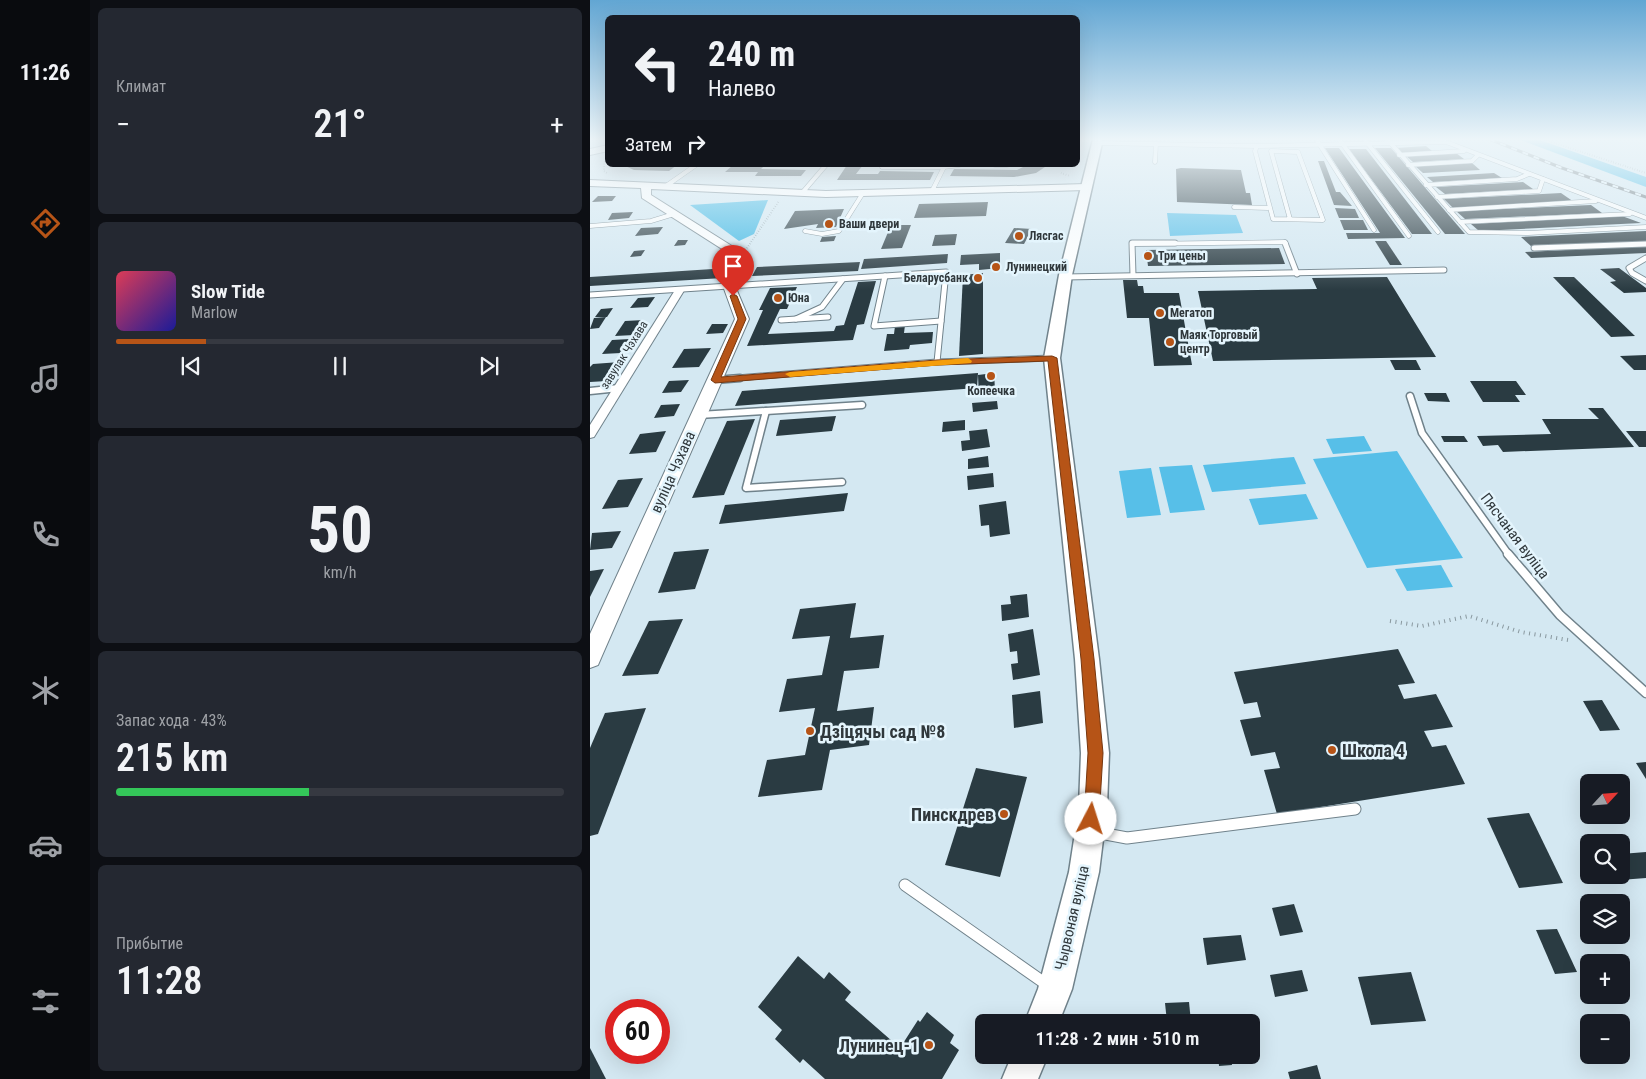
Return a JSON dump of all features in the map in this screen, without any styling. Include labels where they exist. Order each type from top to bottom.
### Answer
[{"type":"main road","name":"Чырвоная вуліца","points":[[1045,1014],[1055,990],[1084,872],[1090,831],[1096,753],[1052,358],[1057,315],[1085,189]]},
{"type":"main road","points":[[1020,1079],[1026,1064]]},
{"type":"street","points":[[646,189],[646,196],[739,256],[730,286]]},
{"type":"street","points":[[731,189],[802,193],[863,193],[995,189]]},
{"type":"street","name":"вуліца Чэхава","points":[[590,658],[742,319],[730,286]]},
{"type":"street","name":"завулак Чэхава","points":[[590,434],[680,289]]},
{"type":"lane","points":[[802,193],[805,189]]},
{"type":"lane","points":[[1264,189],[1273,219],[1323,220],[1312,189]]},
{"type":"lane","points":[[1282,189],[1290,219]]},
{"type":"lane","points":[[1348,189],[1374,230]]},
{"type":"lane","points":[[1374,189],[1408,236]]},
{"type":"lane","points":[[1403,189],[1438,232]]},
{"type":"lane","points":[[1430,189],[1469,232],[1528,233],[1646,227]]},
{"type":"lane","points":[[1437,197],[1539,191],[1540,189]]},
{"type":"lane","points":[[1569,189],[1646,218]]},
{"type":"lane","points":[[805,231],[822,234],[839,231],[863,193]]},
{"type":"lane","points":[[1449,210],[1599,201]]},
{"type":"lane","points":[[1234,207],[1268,208]]},
{"type":"lane","points":[[590,226],[651,221],[674,214]]},
{"type":"lane","points":[[1460,222],[1633,214]]},
{"type":"lane","points":[[1133,275],[1132,243],[1285,242],[1297,274]]},
{"type":"lane","points":[[1534,248],[1646,244]]},
{"type":"lane","points":[[1646,258],[1629,268],[1632,273],[1646,281]]},
{"type":"lane","points":[[1065,277],[1444,270]]},
{"type":"lane","points":[[590,295],[946,272],[937,362]]},
{"type":"lane","points":[[885,276],[874,326],[941,321]]},
{"type":"lane","points":[[796,319],[822,306],[843,279]]},
{"type":"lane","points":[[781,320],[828,317]]},
{"type":"lane","points":[[715,380],[937,362],[1052,358]]},
{"type":"lane","points":[[590,391],[619,388]]},
{"type":"lane","name":"Пясчаная вуліца","points":[[1410,396],[1422,433],[1518,568],[1560,614],[1646,692]]},
{"type":"lane","points":[[699,415],[862,405]]},
{"type":"lane","points":[[766,411],[746,488],[842,482]]},
{"type":"lane","points":[[1090,831],[1127,838],[1355,809]]},
{"type":"lane","points":[[905,885],[1055,990]]},
{"type":"path","points":[[739,256],[782,196]]},
{"type":"path","points":[[1390,621],[1422,626],[1469,616],[1521,632],[1591,643]]},
{"type":"shaded area","points":[[768,200],[754,234],[739,241],[690,205]]},
{"type":"shaded area","points":[[1167,213],[1236,215],[1243,233],[1170,236]]},
{"type":"shaded area","points":[[1364,436],[1372,451],[1333,454],[1326,439]]},
{"type":"shaded area","points":[[1397,451],[1463,558],[1367,568],[1313,459]]},
{"type":"shaded area","points":[[1294,457],[1306,484],[1212,492],[1203,465]]},
{"type":"shaded area","points":[[1192,465],[1205,510],[1170,513],[1159,467]]},
{"type":"shaded area","points":[[1151,468],[1161,515],[1127,518],[1119,471]]},
{"type":"shaded area","points":[[1306,494],[1318,519],[1259,525],[1249,499]]},
{"type":"shaded area","points":[[1441,565],[1453,587],[1407,591],[1395,569]]},
{"type":"building","points":[[1177,189],[1245,189],[1246,193],[1250,193],[1252,205],[1177,202]]},
{"type":"building","points":[[1328,189],[1340,192],[1352,206],[1334,205]]},
{"type":"building","points":[[1352,189],[1369,189],[1405,238],[1348,239],[1346,233],[1380,233]]},
{"type":"building","points":[[1379,189],[1397,189],[1432,234],[1412,234]]},
{"type":"building","points":[[1409,189],[1427,189],[1465,234],[1445,234]]},
{"type":"building","points":[[1439,189],[1527,189],[1445,194]]},
{"type":"building","points":[[1561,193],[1574,202],[1453,208],[1444,199]]},
{"type":"building","points":[[598,196],[616,196],[612,201],[592,202]]},
{"type":"building","points":[[988,202],[986,216],[914,218],[919,204]]},
{"type":"building","points":[[1591,205],[1602,213],[1465,219],[1456,211]]},
{"type":"building","points":[[1335,208],[1355,209],[1359,218],[1339,218]]},
{"type":"building","points":[[844,209],[836,227],[816,228],[818,224],[784,229],[795,211]]},
{"type":"building","points":[[633,212],[629,218],[608,220],[612,213]]},
{"type":"building","points":[[1622,216],[1641,223],[1479,231],[1471,224]]},
{"type":"building","points":[[1340,220],[1363,220],[1368,230],[1344,230]]},
{"type":"building","points":[[891,225],[911,225],[902,248],[881,249]]},
{"type":"building","points":[[663,227],[658,234],[635,236],[641,228]]},
{"type":"building","name":"Лясгас","points":[[1014,228],[1032,229],[1024,244],[1005,243]]},
{"type":"building","points":[[1646,231],[1646,241],[1532,247],[1521,237]]},
{"type":"building","points":[[957,234],[955,245],[932,246],[935,235]]},
{"type":"building","points":[[836,236],[834,241],[820,242],[822,237]]},
{"type":"building","points":[[678,240],[688,240],[685,245],[674,246]]},
{"type":"building","points":[[1375,241],[1386,241],[1402,265],[1390,265]]},
{"type":"building","points":[[1646,246],[1646,253],[1531,258],[1525,252]]},
{"type":"building","points":[[1279,248],[1285,264],[1148,266],[1146,250]]},
{"type":"building","points":[[645,250],[641,256],[630,257],[634,251]]},
{"type":"building","points":[[1000,253],[1000,268],[979,270],[979,264],[960,265],[961,255]]},
{"type":"building","points":[[948,254],[947,263],[861,269],[864,259]]},
{"type":"building","points":[[860,262],[858,271],[752,276],[757,267]]},
{"type":"building","points":[[728,268],[723,278],[590,286],[590,277]]},
{"type":"building","points":[[1619,268],[1646,288],[1646,292],[1624,293],[1610,282],[1616,281],[1600,269]]},
{"type":"building","points":[[983,273],[983,354],[959,356],[963,275]]},
{"type":"building","points":[[1387,277],[1436,357],[1213,361],[1198,291],[1317,289],[1312,278]]},
{"type":"building","points":[[1553,277],[1574,277],[1635,336],[1611,337]]},
{"type":"building","name":"Маяк Торговый центр","points":[[1123,280],[1137,280],[1138,286],[1143,286],[1144,293],[1179,293],[1192,365],[1154,366],[1149,318],[1127,318]]},
{"type":"building","points":[[876,281],[864,324],[857,325],[853,340],[747,346],[763,310],[759,310],[770,288],[797,287],[787,309],[780,309],[768,334],[834,331],[836,326],[844,325],[858,282]]},
{"type":"building","points":[[655,297],[648,307],[630,308],[638,298]]},
{"type":"building","points":[[613,308],[607,317],[595,317],[601,309]]},
{"type":"building","points":[[606,317],[599,328],[590,329],[594,318]]},
{"type":"building","points":[[644,320],[634,335],[615,336],[625,321]]},
{"type":"building","points":[[712,324],[728,324],[723,333],[706,334]]},
{"type":"building","points":[[905,325],[904,333],[933,332],[932,343],[910,345],[909,349],[884,351],[887,334],[894,334],[895,326]]},
{"type":"building","points":[[630,339],[621,353],[602,354],[612,340]]},
{"type":"building","points":[[711,348],[699,367],[672,368],[684,349]]},
{"type":"building","points":[[1646,355],[1646,370],[1634,370],[1620,356]]},
{"type":"building","points":[[1390,360],[1416,360],[1421,370],[1395,370]]},
{"type":"building","points":[[620,362],[607,381],[590,382],[590,367],[593,364]]},
{"type":"building","points":[[978,373],[977,388],[735,406],[742,391]]},
{"type":"building","points":[[994,373],[995,390],[991,391],[991,396],[979,397],[978,375]]},
{"type":"building","points":[[689,380],[681,392],[662,393],[669,381]]},
{"type":"building","points":[[1470,381],[1516,381],[1526,395],[1515,395],[1520,402],[1483,402]]},
{"type":"building","points":[[1424,393],[1446,393],[1450,402],[1428,401]]},
{"type":"building","points":[[997,401],[998,409],[973,412],[972,403]]},
{"type":"building","points":[[680,404],[674,416],[654,418],[661,405]]},
{"type":"building","points":[[1588,408],[1603,408],[1634,447],[1503,452],[1498,445],[1483,446],[1477,436],[1551,434],[1542,419],[1599,419]]},
{"type":"building","points":[[836,416],[832,431],[776,436],[780,420]]},
{"type":"building","points":[[755,419],[724,495],[692,498],[727,421]]},
{"type":"building","points":[[965,420],[965,430],[942,432],[943,422]]},
{"type":"building","points":[[987,429],[990,447],[962,451],[961,441],[970,440],[969,431]]},
{"type":"building","points":[[666,431],[656,452],[629,454],[640,434]]},
{"type":"building","points":[[1626,431],[1646,431],[1646,447],[1639,447]]},
{"type":"building","points":[[1441,436],[1464,436],[1468,442],[1444,442]]},
{"type":"building","points":[[988,456],[989,467],[968,469],[968,459]]},
{"type":"building","points":[[993,473],[994,487],[968,490],[967,476]]},
{"type":"building","points":[[643,478],[628,507],[602,509],[618,480]]},
{"type":"building","points":[[848,493],[844,511],[719,524],[725,505]]},
{"type":"building","points":[[1006,501],[1010,534],[990,537],[989,525],[981,526],[979,505]]},
{"type":"building","points":[[621,531],[612,548],[590,550],[592,533]]},
{"type":"building","points":[[709,549],[695,589],[658,593],[674,552]]},
{"type":"building","points":[[604,569],[590,597],[590,571]]},
{"type":"building","points":[[1027,594],[1029,617],[1002,621],[1001,605],[1011,604],[1010,596]]},
{"type":"building","points":[[856,603],[850,638],[884,635],[879,668],[844,671],[837,711],[874,707],[869,745],[830,750],[822,790],[758,797],[767,760],[805,755],[815,708],[779,712],[787,679],[822,675],[830,636],[792,639],[800,609]]},
{"type":"building","points":[[683,619],[658,674],[622,676],[649,621]]},
{"type":"building","points":[[1033,629],[1040,675],[1013,680],[1011,664],[1018,663],[1017,651],[1010,652],[1008,634]]},
{"type":"building","points":[[1398,649],[1415,683],[1398,685],[1404,699],[1436,694],[1453,727],[1424,731],[1432,747],[1446,745],[1465,784],[1277,814],[1264,770],[1280,768],[1275,752],[1251,756],[1240,720],[1261,717],[1257,702],[1244,704],[1234,672]]},
{"type":"building","points":[[1040,691],[1043,723],[1014,728],[1012,695]]},
{"type":"building","points":[[1602,700],[1620,730],[1600,731],[1583,701]]},
{"type":"building","points":[[646,708],[598,834],[590,836],[590,748],[605,713]]},
{"type":"building","points":[[1646,762],[1646,779],[1636,763]]},
{"type":"building","points":[[976,768],[1027,777],[1000,877],[945,865]]},
{"type":"building","points":[[1529,813],[1563,883],[1519,888],[1487,818]]},
{"type":"building","points":[[1646,852],[1646,878],[1630,879],[1630,853]]},
{"type":"building","points":[[1294,904],[1303,932],[1280,936],[1272,908]]},
{"type":"building","points":[[1557,929],[1577,972],[1555,974],[1536,930]]},
{"type":"building","points":[[1241,935],[1246,960],[1207,965],[1203,938]]},
{"type":"building","points":[[798,956],[824,979],[829,972],[851,992],[845,1000],[900,1048],[918,1020],[920,1022],[927,1012],[954,1035],[950,1043],[959,1050],[942,1079],[825,1079],[803,1059],[800,1063],[775,1039],[782,1030],[758,1007]]},
{"type":"building","points":[[1302,970],[1308,991],[1275,997],[1270,975]]},
{"type":"building","points":[[1411,972],[1426,1021],[1371,1025],[1358,977]]},
{"type":"building","points":[[1189,1002],[1190,1014],[1166,1014],[1165,1003]]},
{"type":"building","points":[[590,1048],[606,1079],[590,1079]]},
{"type":"building","points":[[1219,1064],[1232,1064],[1232,1065],[1219,1066]]},
{"type":"building","points":[[1317,1065],[1321,1079],[1290,1079],[1288,1072]]},
{"type":"railway","points":[[1624,189],[1646,197]]},
{"type":"slow traffic","points":[[790,374],[968,361]]},
{"type":"place","name":"Ваши двери","points":[[829,224]]},
{"type":"place","name":"Лясгас","points":[[1019,236]]},
{"type":"place","name":"Три цены","points":[[1148,256]]},
{"type":"place","name":"Лунинецкий","points":[[996,267]]},
{"type":"place","name":"Беларусбанк","points":[[978,278]]},
{"type":"place","name":"Юна","points":[[778,298]]},
{"type":"place","name":"Мегатоп","points":[[1160,313]]},
{"type":"place","name":"Маяк Торговый центр","points":[[1170,342]]},
{"type":"place","name":"Копеечка","points":[[991,376]]},
{"type":"place","name":"Дзіцячы сад №8","points":[[810,731]]},
{"type":"place","name":"Школа 4","points":[[1332,750]]},
{"type":"place","name":"Пинскдрев","points":[[1004,814]]},
{"type":"place","name":"Лунинец-1","points":[[929,1045]]},
{"type":"route","points":[[733,296],[742,319],[715,380],[937,362],[1052,358],[1096,753],[1091,819]]}]
